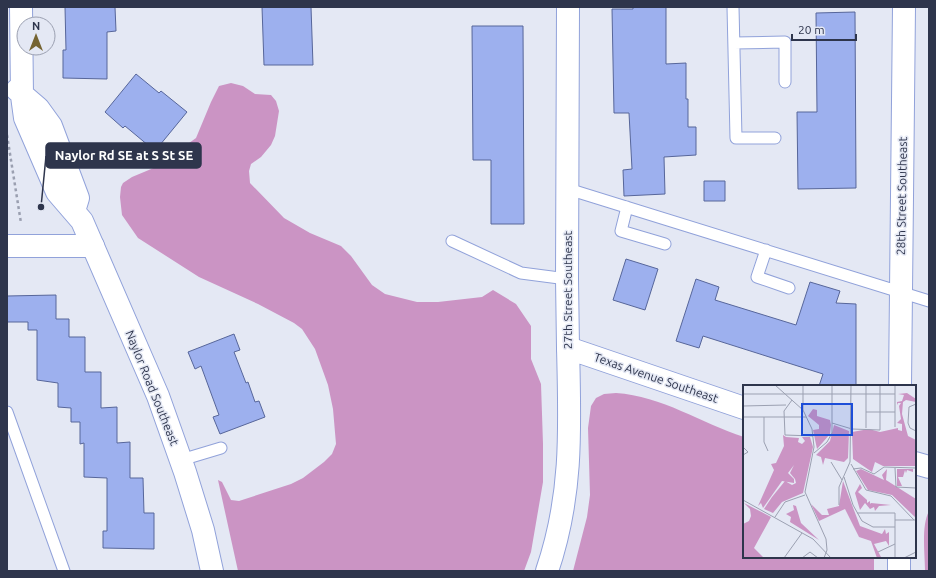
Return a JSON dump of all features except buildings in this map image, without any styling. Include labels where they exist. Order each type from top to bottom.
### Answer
[{"type":"street","points":[[22,7],[22,96]]},
{"type":"street","name":"27th Street Southeast","points":[[547,571],[560,525],[567,483],[570,441],[567,279],[568,7]]},
{"type":"street","name":"28th Street Southeast","points":[[900,385],[904,7]]},
{"type":"street","name":"Naylor Road Southeast","points":[[7,79],[22,96],[38,108],[51,126],[78,198],[74,211],[82,222],[93,246],[158,396],[181,460],[202,530],[212,571]]},
{"type":"street","points":[[7,246],[93,246]]},
{"type":"street","name":"Texas Avenue Southeast","points":[[568,348],[743,408]]},
{"type":"street","points":[[916,463],[929,467]]},
{"type":"street","points":[[898,571],[899,558]]},
{"type":"lane","points":[[733,7],[736,138],[775,138]]},
{"type":"lane","points":[[734,43],[784,42],[785,82]]},
{"type":"lane","points":[[568,189],[929,300]]},
{"type":"lane","points":[[627,207],[621,231],[665,244]]},
{"type":"lane","points":[[452,241],[521,273],[567,279]]},
{"type":"lane","points":[[766,250],[757,276],[789,288]]},
{"type":"lane","points":[[8,418],[64,571]]},
{"type":"lane","points":[[181,460],[221,448]]},
{"type":"path","points":[[7,134],[21,223]]},
{"type":"shaded area","points":[[231,83],[243,86],[255,94],[271,95],[276,101],[279,111],[275,136],[271,145],[261,157],[251,164],[249,171],[250,183],[284,218],[310,233],[341,246],[351,256],[372,285],[385,294],[417,302],[438,302],[482,297],[493,290],[516,304],[531,326],[531,359],[541,384],[543,482],[531,552],[524,571],[238,571],[218,480],[222,482],[231,500],[239,501],[291,484],[303,478],[324,462],[332,454],[336,444],[333,409],[328,385],[315,349],[302,329],[294,323],[258,304],[199,277],[138,238],[122,215],[120,197],[123,183],[132,177],[156,167],[196,138],[219,86]]},
{"type":"shaded area","points":[[616,393],[649,399],[743,437],[743,558],[874,558],[874,571],[573,571],[587,517],[590,495],[588,428],[591,406],[596,398],[604,394]]},
{"type":"shaded area","points":[[929,511],[929,571],[925,571],[924,532]]},
{"type":"place","name":"Naylor Rd SE at S St SE","points":[[41,207]]}]
